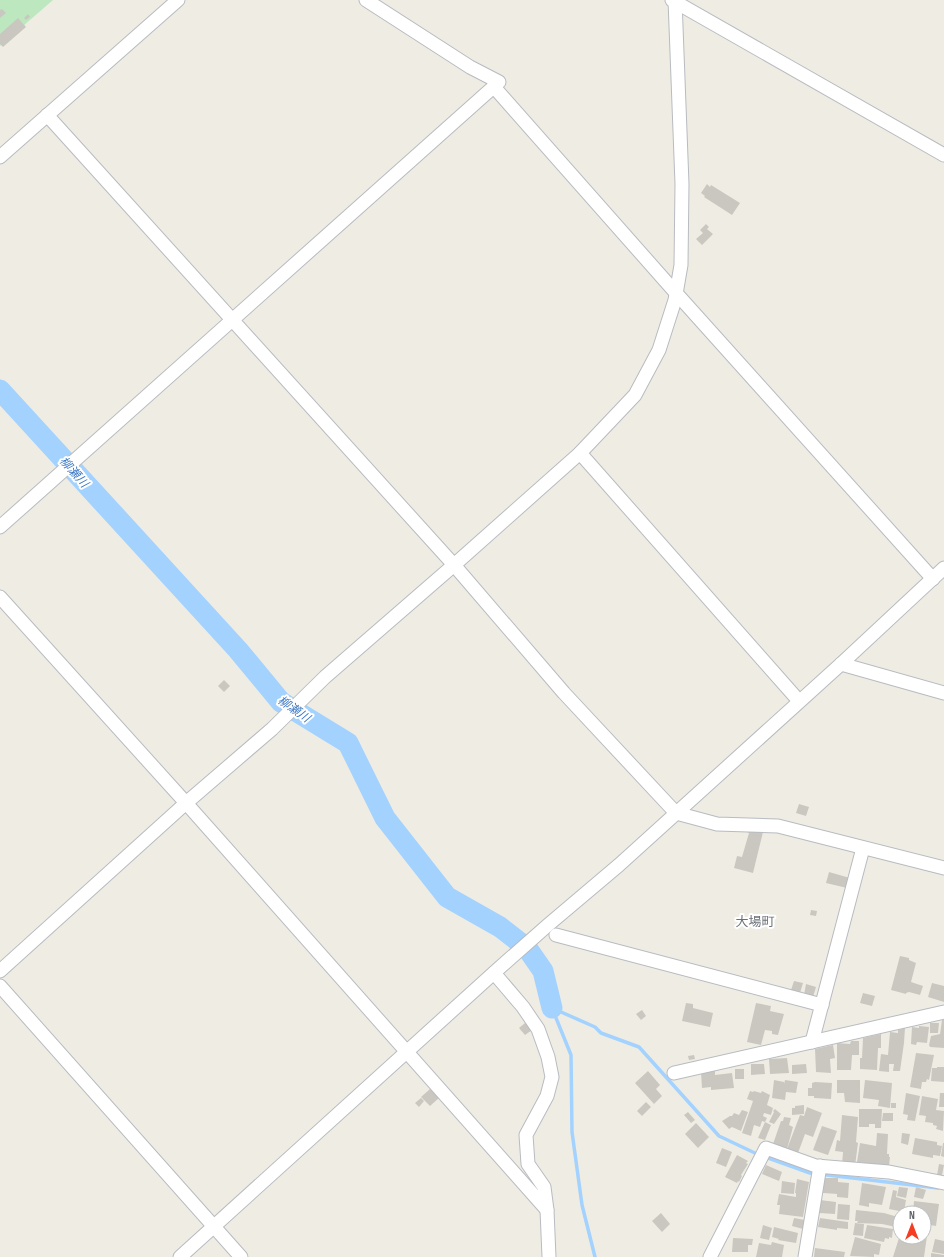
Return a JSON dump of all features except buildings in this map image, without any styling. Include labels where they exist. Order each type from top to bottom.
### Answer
[{"type":"street","points":[[0,157],[178,0]]},
{"type":"street","points":[[0,528],[499,82],[470,67],[366,0]]},
{"type":"street","points":[[675,0],[944,155]]},
{"type":"street","points":[[0,971],[186,803],[272,729],[325,677],[580,453],[635,395],[658,350],[676,293],[681,265],[682,184],[675,0]]},
{"type":"street","points":[[494,86],[676,293],[933,579]]},
{"type":"street","points":[[47,115],[454,565],[564,693],[676,814],[717,824],[778,826],[944,868]]},
{"type":"street","points":[[580,453],[799,701]]},
{"type":"street","points":[[180,1257],[543,929],[619,865],[676,814],[944,568]]},
{"type":"street","points":[[0,597],[186,803],[547,1210]]},
{"type":"street","points":[[841,664],[944,693]]},
{"type":"street","points":[[812,1042],[863,848]]},
{"type":"street","points":[[556,935],[822,1005]]},
{"type":"street","points":[[496,971],[538,1029],[548,1057],[552,1077],[547,1096],[526,1135],[528,1164],[544,1187],[547,1210],[549,1257]]},
{"type":"street","points":[[0,986],[241,1257]]},
{"type":"street","points":[[674,1074],[944,1012]]},
{"type":"street","points":[[710,1257],[766,1148],[820,1167],[889,1172],[944,1184]]},
{"type":"street","points":[[805,1257],[820,1167]]},
{"type":"green space","points":[[0,0],[53,0],[0,46]]},
{"type":"waterway","name":"柳瀬川","points":[[0,390],[238,650],[281,702],[348,743],[385,818],[447,897],[500,927],[527,948],[543,971],[552,1008]]},
{"type":"waterway","points":[[552,1008],[595,1027],[601,1033],[639,1047],[719,1136],[757,1154],[810,1173],[938,1188]]},
{"type":"waterway","points":[[552,1008],[571,1055],[572,1132],[582,1205],[595,1257]]},
{"type":"district","name":"大場町","points":[[755,921]]}]
